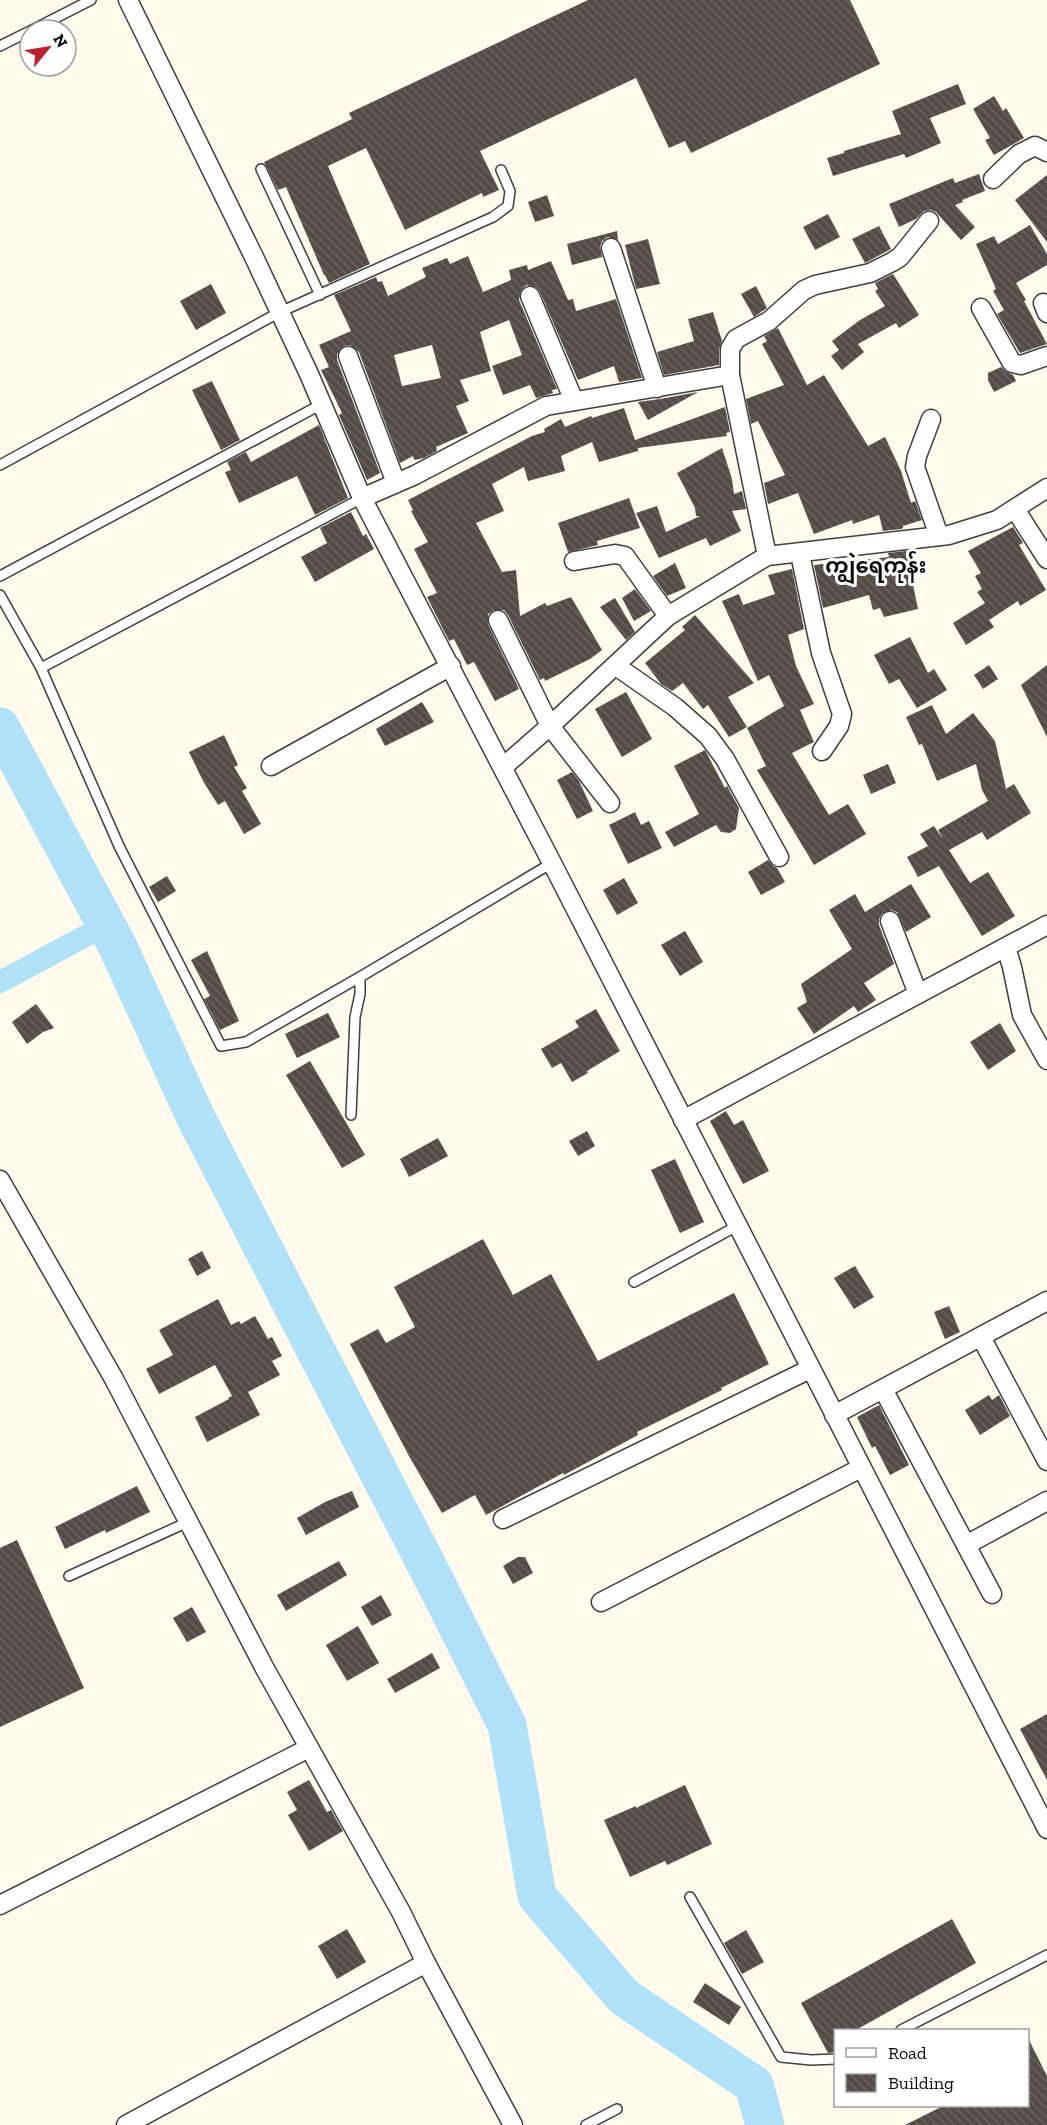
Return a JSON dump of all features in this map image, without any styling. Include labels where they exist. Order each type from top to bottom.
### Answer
[{"type":"street","points":[[128,0],[280,312],[362,498],[503,767],[1047,1829]]},
{"type":"street","points":[[993,179],[1019,154],[1035,146],[1047,152]]},
{"type":"street","points":[[767,556],[730,375],[730,349],[736,339],[769,321],[804,290],[815,285],[870,273],[892,262],[900,256],[929,221]]},
{"type":"street","points":[[611,248],[657,388]]},
{"type":"street","points":[[530,296],[574,401]]},
{"type":"street","points":[[981,308],[1012,363],[1021,366],[1047,356]]},
{"type":"street","points":[[348,356],[396,483]]},
{"type":"street","points":[[362,498],[477,443],[546,406],[730,375]]},
{"type":"street","points":[[931,419],[915,467],[939,536]]},
{"type":"street","points":[[503,767],[668,616],[767,556],[949,535],[997,520],[1047,488]]},
{"type":"street","points":[[1015,509],[1047,559]]},
{"type":"street","points":[[574,561],[615,554],[625,556],[668,616]]},
{"type":"street","points":[[800,554],[821,653],[842,714],[839,726],[822,751]]},
{"type":"street","points":[[498,620],[550,726],[610,803]]},
{"type":"street","points":[[271,766],[451,666]]},
{"type":"street","points":[[616,666],[675,707],[708,736],[725,759],[779,857]]},
{"type":"street","points":[[890,921],[918,994]]},
{"type":"street","points":[[683,1120],[1047,924]]},
{"type":"street","points":[[1006,947],[1022,1015],[1047,1060]]},
{"type":"street","points":[[0,1180],[114,1379],[188,1522],[309,1748],[401,1912],[513,2125]]},
{"type":"street","points":[[834,1415],[1047,1301]]},
{"type":"street","points":[[981,1337],[1047,1461]]},
{"type":"street","points":[[503,1519],[810,1369]]},
{"type":"street","points":[[883,1389],[992,1594]]},
{"type":"street","points":[[601,1602],[861,1468]]},
{"type":"street","points":[[966,1545],[1047,1501]]},
{"type":"street","points":[[0,1905],[309,1748]]},
{"type":"street","points":[[126,2125],[426,1962]]},
{"type":"lane","points":[[56,18],[91,0]]},
{"type":"lane","points":[[0,46],[18,37]]},
{"type":"lane","points":[[261,169],[320,295]]},
{"type":"lane","points":[[0,465],[280,312],[493,217],[508,206],[510,191],[501,170]]},
{"type":"lane","points":[[0,576],[322,404]]},
{"type":"lane","points":[[41,668],[362,498]]},
{"type":"lane","points":[[0,596],[41,668],[119,846],[221,1046],[246,1042],[552,863]]},
{"type":"lane","points":[[351,1115],[355,1017],[360,994],[360,977]]},
{"type":"lane","points":[[634,1282],[737,1226]]},
{"type":"lane","points":[[69,1576],[188,1522]]},
{"type":"lane","points":[[690,1897],[781,2057],[834,2059]]},
{"type":"lane","points":[[905,2029],[1047,1955]]},
{"type":"lane","points":[[586,2125],[617,2109]]},
{"type":"building","points":[[588,0],[850,0],[880,64],[691,153],[685,141],[669,148],[636,78],[480,151],[499,190],[483,197],[482,193],[405,230],[366,148],[328,166],[370,264],[329,283],[286,187],[278,190],[264,162],[352,119],[349,113]]},
{"type":"building","points":[[958,84],[966,104],[930,118],[941,143],[906,158],[904,154],[833,176],[827,158],[901,134],[892,111]]},
{"type":"building","points":[[994,96],[1003,111],[1006,108],[1024,138],[994,155],[985,140],[990,138],[973,109]]},
{"type":"building","points":[[979,174],[985,191],[955,205],[975,227],[961,240],[936,212],[931,210],[924,211],[916,219],[899,227],[889,204],[953,178],[955,183]]},
{"type":"building","points":[[1047,175],[1047,242],[1015,200]]},
{"type":"building","points":[[547,195],[554,216],[535,222],[528,202]]},
{"type":"building","points":[[828,214],[840,237],[815,250],[803,227]]},
{"type":"building","points":[[1030,225],[1047,254],[1047,265],[1016,283],[1047,344],[1020,353],[997,314],[1004,310],[993,291],[996,289],[976,244],[994,236],[998,244]]},
{"type":"building","points":[[879,226],[891,249],[865,263],[852,239]]},
{"type":"building","points":[[617,231],[618,240],[608,237],[602,241],[600,246],[602,257],[572,265],[567,244]]},
{"type":"building","points":[[648,239],[660,284],[636,289],[625,245]]},
{"type":"building","points":[[468,256],[483,292],[511,280],[509,270],[527,265],[528,270],[551,261],[568,300],[573,299],[576,311],[616,299],[642,378],[619,382],[614,366],[578,380],[540,292],[536,287],[526,285],[521,290],[519,300],[557,389],[552,390],[553,393],[536,398],[530,385],[503,395],[492,366],[522,355],[509,320],[480,332],[491,371],[460,380],[469,401],[456,406],[468,433],[436,447],[437,451],[424,458],[414,460],[413,456],[400,463],[359,352],[350,345],[344,346],[337,354],[337,360],[380,473],[367,480],[339,415],[342,413],[321,370],[329,367],[319,345],[351,331],[334,295],[376,277],[378,282],[382,281],[388,296],[426,277],[422,268],[447,258],[450,264]],"holes":[[[432,345],[441,378],[402,386],[394,355]]]},
{"type":"building","points":[[893,274],[919,315],[899,328],[896,323],[858,344],[864,352],[842,370],[831,356],[839,350],[832,341],[860,320],[885,306],[875,291],[878,289],[875,283]]},
{"type":"building","points":[[211,284],[226,313],[196,330],[180,301]]},
{"type":"building","points":[[756,286],[767,308],[754,317],[741,294]]},
{"type":"building","points":[[713,312],[722,341],[719,349],[719,365],[664,375],[657,352],[694,341],[688,319]]},
{"type":"building","points":[[778,328],[807,385],[824,375],[868,446],[885,437],[901,471],[911,503],[915,501],[922,520],[903,526],[901,529],[883,531],[879,515],[853,524],[852,520],[814,534],[798,493],[768,504],[764,483],[785,475],[758,421],[751,424],[746,399],[784,385],[762,344],[767,341],[764,336]]},
{"type":"building","points":[[1001,367],[1013,375],[1016,381],[994,392],[988,380],[988,373]]},
{"type":"building","points":[[212,381],[240,440],[221,450],[192,390]]},
{"type":"building","points":[[698,392],[648,420],[638,402],[660,399]]},
{"type":"building","points":[[725,407],[730,432],[726,433],[727,436],[638,448],[638,451],[599,462],[592,442],[561,456],[565,471],[528,481],[524,467],[492,484],[504,511],[476,523],[502,572],[516,570],[520,616],[545,603],[547,606],[571,597],[602,650],[590,659],[545,681],[544,678],[540,680],[508,615],[504,610],[494,610],[488,614],[488,624],[519,689],[495,701],[474,662],[467,665],[454,639],[449,641],[427,597],[437,593],[414,549],[428,542],[411,511],[413,510],[408,500],[532,436],[545,432],[544,429],[561,419],[565,427],[591,416],[592,418],[624,408],[635,440]]},
{"type":"building","points":[[319,425],[348,498],[315,515],[297,476],[239,503],[225,472],[231,470],[227,462],[246,452],[251,462]]},
{"type":"building","points":[[722,448],[732,479],[734,494],[742,491],[746,509],[732,511],[741,531],[710,546],[706,538],[659,558],[636,513],[657,506],[666,532],[700,516],[696,516],[695,508],[677,473]]},
{"type":"building","points":[[629,498],[640,528],[597,541],[598,545],[568,552],[558,523]]},
{"type":"building","points":[[351,512],[363,536],[366,534],[374,549],[315,582],[301,557],[327,543],[320,528]]},
{"type":"building","points":[[1013,527],[1023,543],[1019,545],[1046,590],[1020,606],[1018,601],[989,620],[994,627],[966,645],[953,623],[985,603],[977,592],[982,589],[975,576],[981,573],[968,551]]},
{"type":"building","points":[[906,551],[918,609],[884,617],[880,608],[873,610],[869,595],[823,608],[814,565],[889,557],[888,553]]},
{"type":"building","points":[[675,563],[686,588],[667,596],[653,576]]},
{"type":"building","points":[[792,569],[804,629],[788,635],[796,666],[814,704],[800,710],[814,742],[792,753],[829,815],[848,804],[866,834],[814,865],[757,770],[766,766],[747,728],[784,706],[769,675],[758,681],[722,601],[739,594],[743,605],[775,594],[768,575]]},
{"type":"building","points":[[635,589],[651,611],[634,621],[622,598]]},
{"type":"building","points":[[615,598],[635,632],[626,640],[600,607]]},
{"type":"building","points":[[695,615],[754,683],[728,697],[747,727],[729,737],[708,705],[703,709],[683,683],[672,691],[661,684],[645,663],[685,630],[682,627]]},
{"type":"building","points":[[910,637],[928,673],[934,669],[947,690],[917,708],[899,679],[889,684],[874,655]]},
{"type":"building","points":[[989,665],[998,679],[983,689],[974,675]]},
{"type":"building","points":[[1047,665],[1047,737],[1021,685]]},
{"type":"building","points":[[626,692],[652,739],[622,757],[595,709]]},
{"type":"building","points":[[422,702],[434,722],[385,746],[376,729]]},
{"type":"building","points":[[932,705],[946,734],[973,713],[995,741],[1006,789],[1014,784],[1031,813],[987,840],[982,832],[949,850],[970,883],[988,872],[1015,916],[982,936],[939,866],[918,877],[907,857],[928,846],[920,834],[934,826],[943,840],[938,830],[988,801],[982,790],[976,764],[937,781],[922,744],[919,745],[906,717]]},
{"type":"building","points":[[224,735],[238,765],[234,767],[247,788],[242,791],[261,824],[244,834],[225,801],[218,805],[189,752]]},
{"type":"building","points":[[705,750],[725,788],[727,786],[739,808],[736,829],[730,833],[721,832],[716,825],[674,847],[665,832],[699,814],[674,766]]},
{"type":"building","points":[[888,764],[896,783],[871,794],[863,775]]},
{"type":"building","points":[[572,772],[579,781],[593,811],[577,819],[557,780]]},
{"type":"building","points":[[635,812],[641,825],[649,821],[662,848],[628,864],[609,825]]},
{"type":"building","points":[[768,860],[777,868],[785,882],[761,895],[748,872]]},
{"type":"building","points":[[167,876],[176,891],[158,902],[149,887]]},
{"type":"building","points":[[624,878],[638,903],[617,915],[603,890]]},
{"type":"building","points":[[911,884],[931,917],[906,932],[897,912],[891,910],[882,914],[879,925],[894,964],[864,983],[876,1000],[858,1012],[854,1006],[814,1034],[797,1008],[807,1002],[801,984],[852,949],[829,910],[855,894],[865,912]]},
{"type":"building","points":[[685,931],[703,962],[680,976],[661,945]]},
{"type":"building","points":[[207,951],[239,1021],[220,1030],[204,999],[210,996],[191,960]]},
{"type":"building","points":[[36,1004],[54,1028],[43,1032],[27,1044],[12,1022]]},
{"type":"building","points":[[596,1009],[620,1051],[572,1082],[561,1063],[552,1068],[541,1049],[579,1027],[575,1021]]},
{"type":"building","points":[[328,1013],[340,1037],[297,1058],[285,1034]]},
{"type":"building","points":[[1000,1023],[1016,1051],[988,1070],[970,1042]]},
{"type":"building","points":[[310,1061],[365,1155],[342,1168],[286,1075]]},
{"type":"building","points":[[726,1111],[734,1125],[743,1120],[769,1171],[743,1184],[710,1121]]},
{"type":"building","points":[[587,1131],[595,1146],[578,1156],[569,1141]]},
{"type":"building","points":[[438,1138],[448,1156],[409,1177],[400,1159]]},
{"type":"building","points":[[675,1159],[704,1222],[680,1233],[651,1170]]},
{"type":"building","points":[[483,1239],[513,1295],[551,1274],[598,1361],[734,1293],[769,1364],[637,1432],[638,1435],[486,1515],[475,1495],[442,1513],[350,1344],[378,1329],[386,1343],[415,1327],[394,1287]]},
{"type":"building","points":[[202,1251],[211,1268],[197,1276],[188,1259]]},
{"type":"building","points":[[855,1266],[874,1297],[854,1309],[834,1278]]},
{"type":"building","points":[[218,1299],[231,1325],[239,1321],[241,1324],[255,1316],[268,1339],[272,1337],[282,1356],[272,1361],[280,1375],[248,1392],[260,1415],[207,1442],[195,1417],[232,1396],[215,1365],[159,1394],[146,1369],[173,1355],[159,1330]]},
{"type":"building","points":[[949,1306],[960,1332],[945,1339],[934,1312]]},
{"type":"building","points":[[989,1395],[992,1400],[999,1395],[1010,1416],[980,1435],[965,1410]]},
{"type":"building","points":[[879,1405],[909,1465],[890,1475],[875,1446],[872,1448],[857,1417]]},
{"type":"building","points":[[137,1486],[150,1512],[65,1549],[55,1527]]},
{"type":"building","points":[[352,1491],[359,1507],[306,1535],[297,1518],[325,1502]]},
{"type":"building","points":[[17,1540],[84,1688],[0,1727],[0,1548]]},
{"type":"building","points":[[518,1557],[525,1557],[533,1573],[513,1584],[503,1566]]},
{"type":"building","points":[[339,1561],[347,1575],[286,1611],[277,1595]]},
{"type":"building","points":[[381,1595],[392,1615],[372,1626],[361,1607]]},
{"type":"building","points":[[192,1607],[206,1632],[187,1642],[173,1618]]},
{"type":"building","points":[[358,1626],[379,1663],[347,1681],[326,1645]]},
{"type":"building","points":[[432,1653],[440,1668],[395,1693],[387,1679]]},
{"type":"building","points":[[1047,1714],[1047,1780],[1020,1729]]},
{"type":"building","points":[[309,1780],[327,1812],[331,1810],[343,1831],[309,1851],[288,1815],[297,1810],[287,1792]]},
{"type":"building","points":[[685,1785],[712,1844],[667,1865],[665,1861],[630,1877],[604,1820]]},
{"type":"building","points":[[952,1919],[976,1963],[858,2029],[834,2029],[834,2052],[828,2053],[801,2003]]},
{"type":"building","points":[[347,1929],[366,1962],[337,1979],[318,1946]]},
{"type":"building","points":[[746,1930],[764,1962],[742,1974],[724,1943]]},
{"type":"building","points":[[705,1983],[741,2007],[729,2025],[693,2002]]},
{"type":"building","points":[[1029,2040],[1047,2076],[1047,2125],[905,2125],[941,2107],[1029,2107]]},
{"type":"waterway","points":[[0,727],[118,947],[195,1116],[507,1725],[537,1896],[624,1997],[754,2085],[765,2125]]},
{"type":"waterway","points":[[0,982],[106,925]]},
{"type":"district","name":"ကျွဲရေကုန်း","points":[[876,565]]}]
